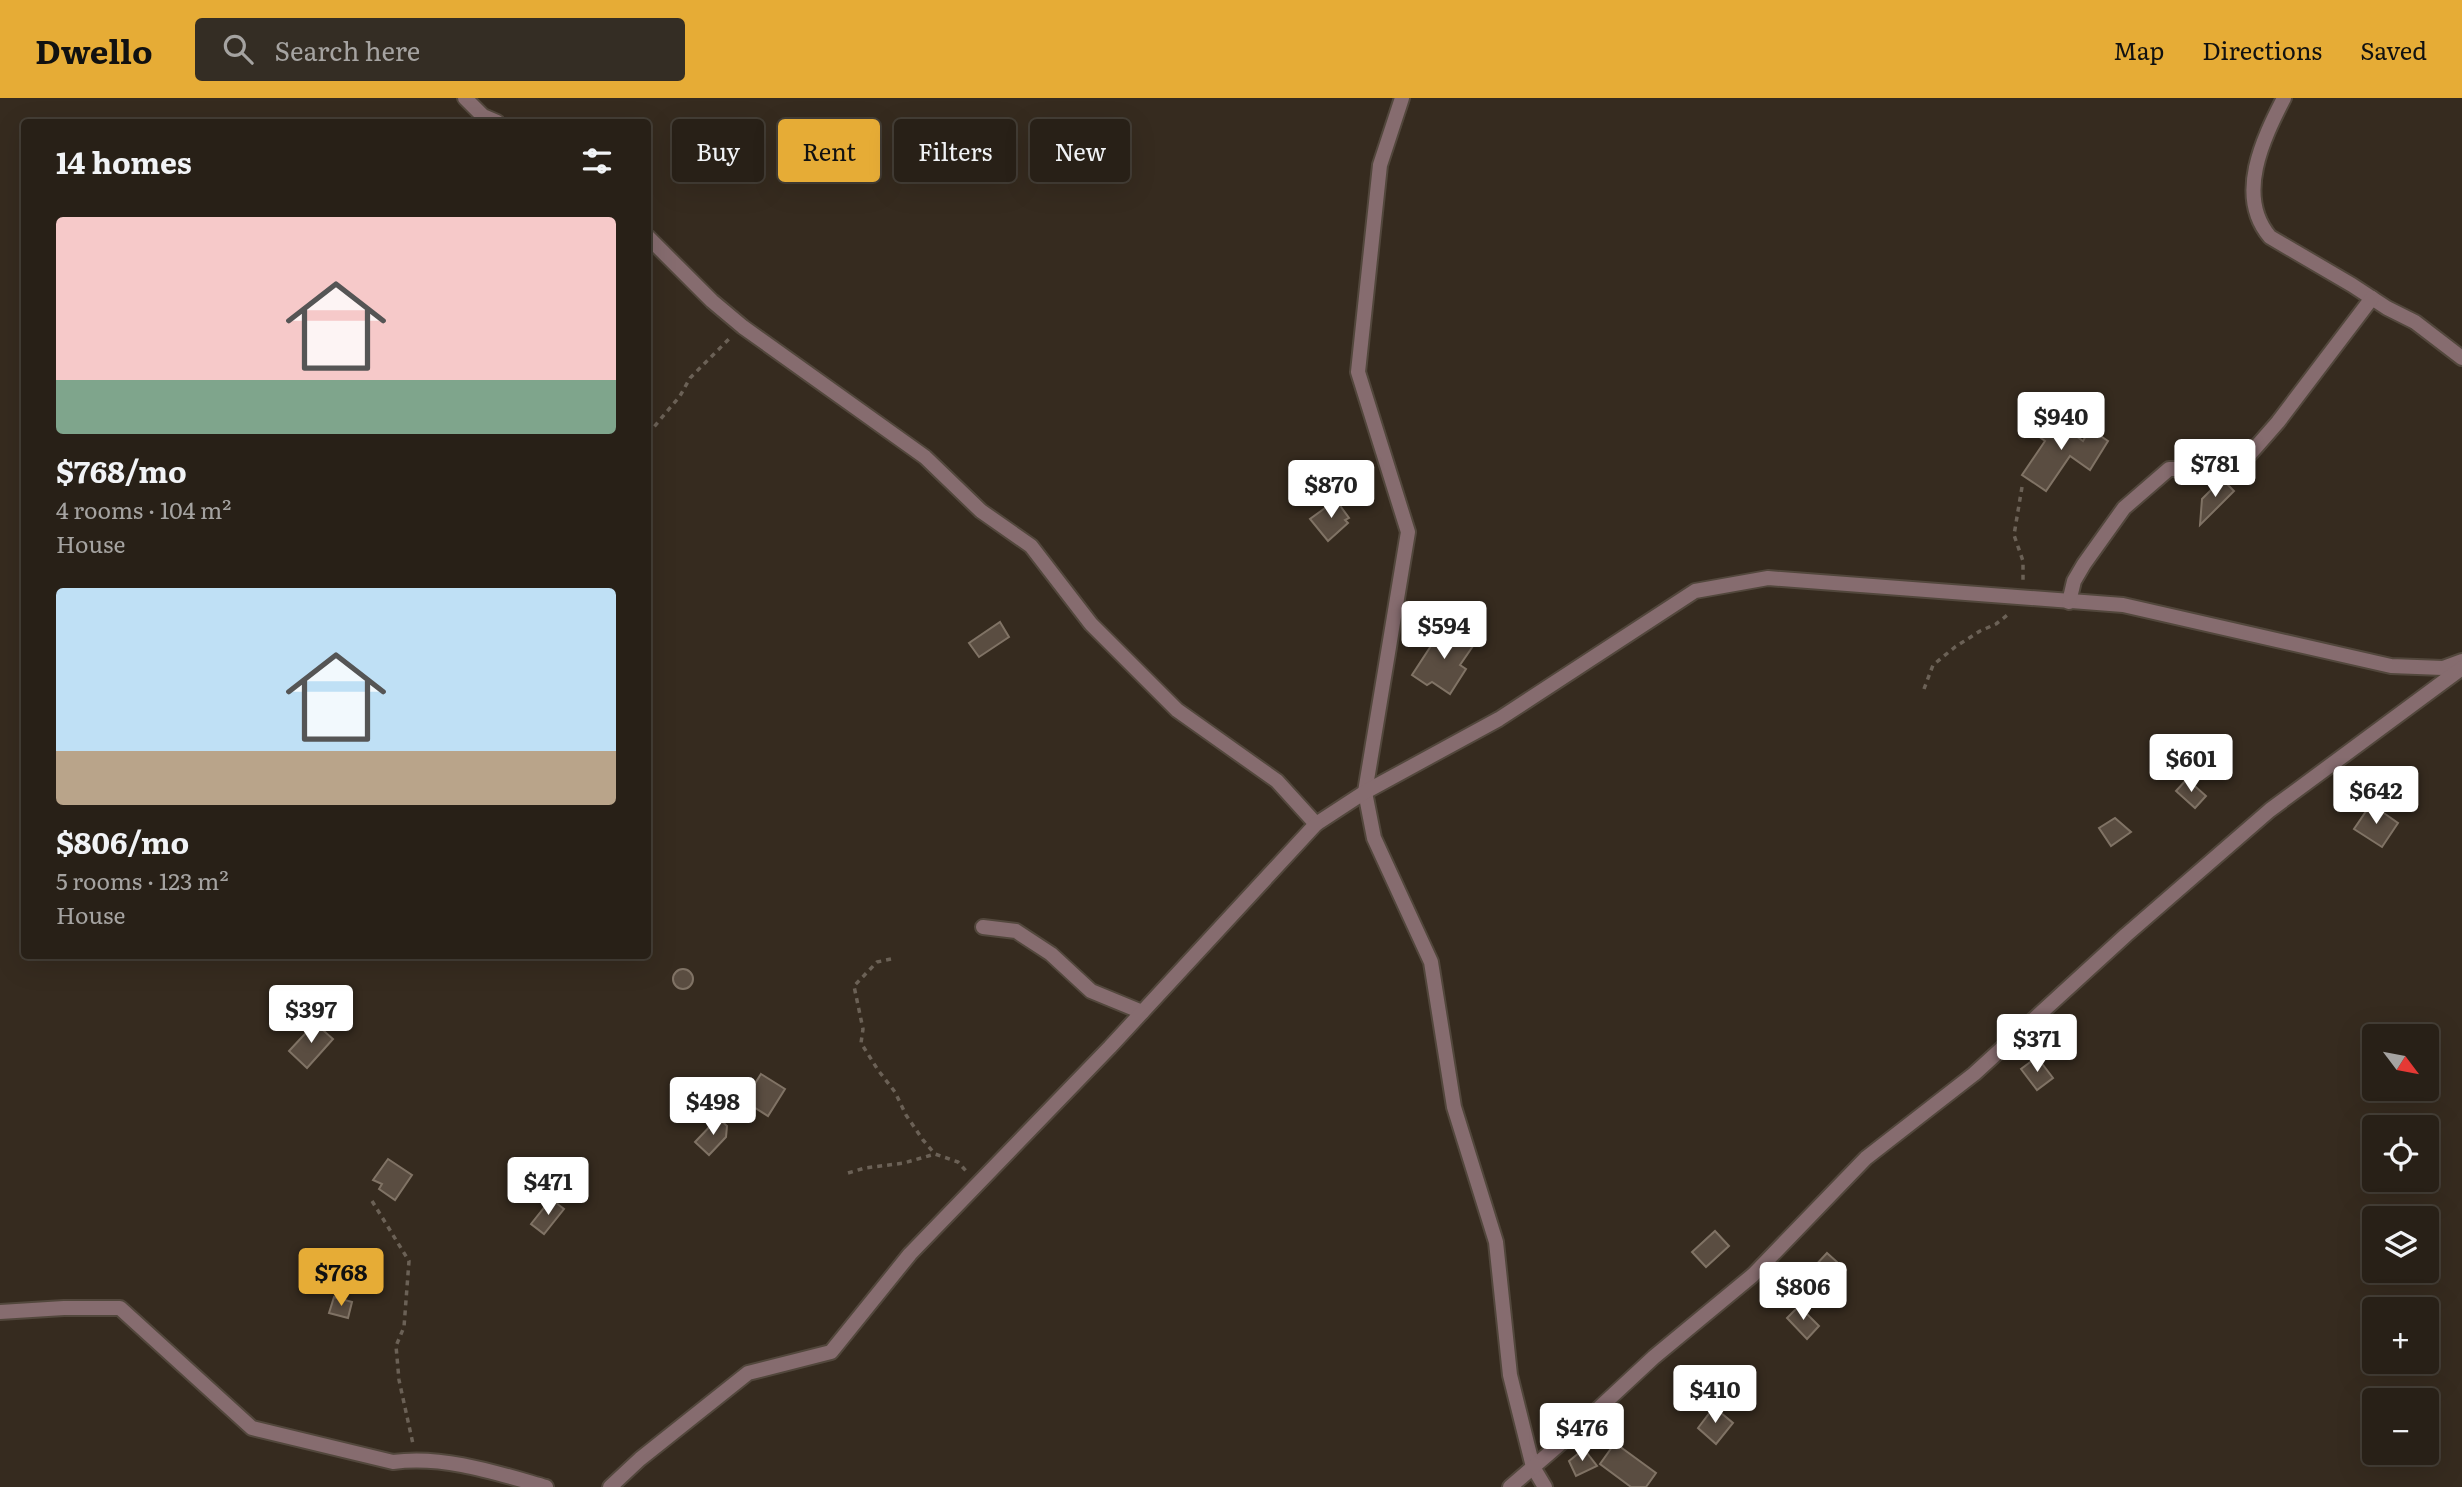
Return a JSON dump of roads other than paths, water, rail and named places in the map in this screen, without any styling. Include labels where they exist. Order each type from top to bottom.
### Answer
[{"type":"street","points":[[465,98],[483,116],[490,119]]},
{"type":"street","points":[[1402,98],[1380,165],[1358,372],[1408,532],[1365,792],[1374,838],[1431,962],[1454,1107],[1496,1242],[1510,1375],[1533,1467],[1545,1487]]},
{"type":"street","points":[[2284,98],[2253,175],[2254,199],[2260,226],[2270,237],[2387,308],[2416,322],[2462,358]]},
{"type":"street","points":[[651,240],[712,301],[743,327],[925,457],[981,511],[1031,546],[1091,624],[1177,710],[1277,781],[1316,824]]},
{"type":"street","points":[[2068,602],[2074,581],[2084,564],[2124,508],[2169,468],[2215,469],[2229,466],[2250,454],[2278,422],[2372,298]]},
{"type":"street","points":[[610,1487],[640,1459],[748,1373],[831,1352],[911,1254],[1142,1012],[1316,824],[1365,792],[1499,719],[1695,591],[1768,578],[2123,605],[2391,666],[2443,668],[2462,661]]},
{"type":"street","points":[[1510,1487],[1654,1357],[1753,1275],[1866,1158],[1974,1074],[2126,935],[2270,810],[2462,668]]},
{"type":"street","points":[[983,926],[1016,931],[1051,954],[1091,991],[1142,1012]]},
{"type":"street","points":[[0,1312],[120,1308],[252,1428],[393,1462],[417,1459],[491,1471],[546,1487]]}]
